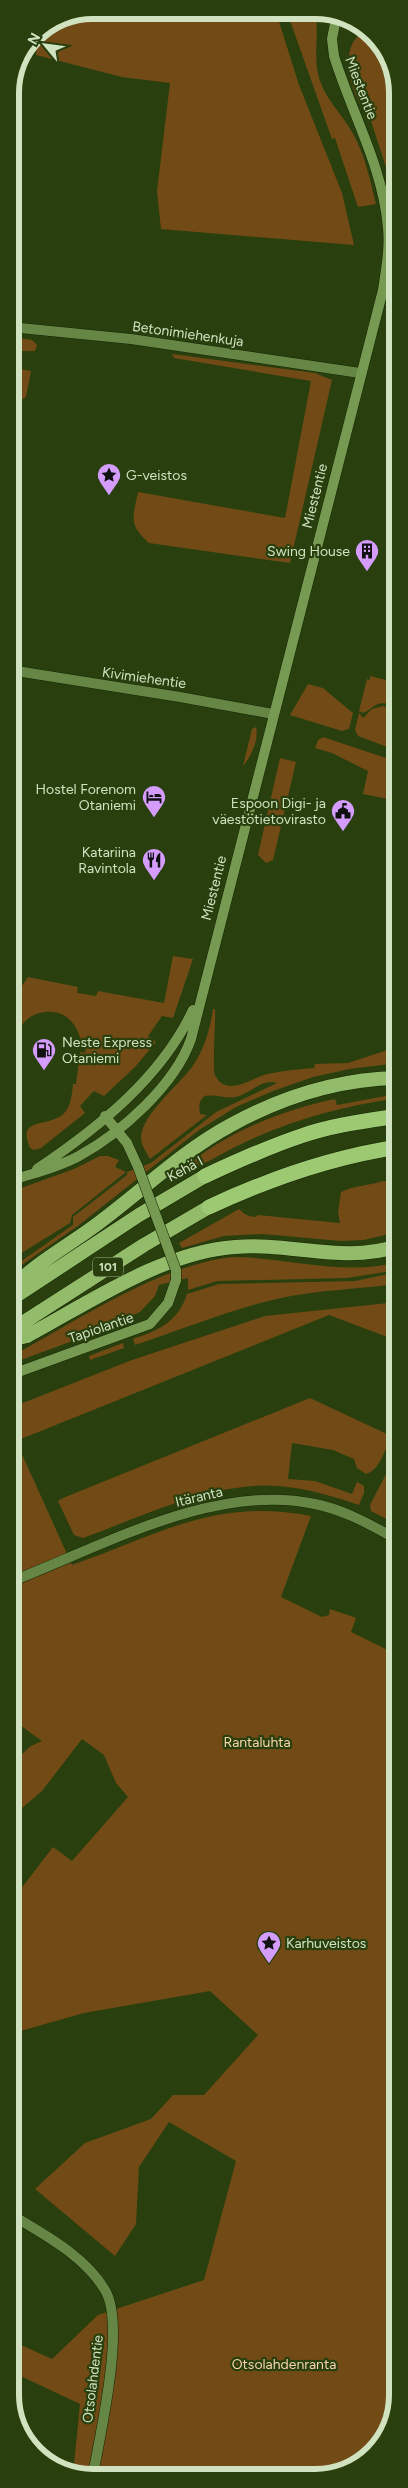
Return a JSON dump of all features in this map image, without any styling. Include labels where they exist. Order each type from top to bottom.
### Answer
[{"type":"highway","points":[[19,1280],[26,1273],[100,1222],[185,1156],[230,1125],[265,1108],[317,1090],[373,1079],[389,1078]]},
{"type":"highway","name":"Kehä I","points":[[19,1294],[139,1215],[205,1176],[302,1135],[389,1117]]},
{"type":"highway","name":"101","points":[[19,1325],[144,1245],[209,1207],[251,1187],[304,1169],[354,1154],[389,1148]]},
{"type":"highway","points":[[19,1338],[27,1336],[157,1267],[193,1254],[237,1246],[268,1246],[329,1254],[360,1253],[389,1248]]},
{"type":"main road","name":"Miestentie","points":[[19,1178],[60,1165],[79,1156],[117,1130],[152,1097],[178,1068],[191,1039],[272,714],[383,290],[388,255],[386,209],[375,163],[334,56],[332,39],[335,21]]},
{"type":"main road","name":"Miestentie","points":[[28,1175],[78,1139],[154,1071],[171,1051],[184,1030],[203,987]]},
{"type":"main road","name":"Tapiolantie","points":[[19,1372],[150,1324],[168,1303],[176,1280],[176,1270],[138,1167],[127,1144],[105,1116]]},
{"type":"street","name":"Betonimiehenkuja","points":[[19,328],[131,339],[360,373]]},
{"type":"street","name":"Kivimiehentie","points":[[19,671],[272,714]]},
{"type":"street","name":"Itäranta","points":[[19,1578],[163,1520],[207,1508],[248,1500],[284,1500],[315,1504],[360,1518],[389,1535]]},
{"type":"street","name":"Otsolahdentie","points":[[19,2220],[60,2245],[92,2274],[107,2293],[112,2317],[112,2346],[94,2469]]},
{"type":"green space","points":[[278,19],[299,85],[342,193],[354,245],[161,229],[157,191],[170,83],[122,77],[36,55],[37,44],[40,40],[64,24],[78,20]]},
{"type":"green space","points":[[289,19],[316,19],[316,55],[320,81],[327,95],[357,140],[367,167],[376,204],[358,207],[335,138],[332,139]]},
{"type":"green space","points":[[361,34],[374,48],[384,64],[388,78],[389,177],[370,118],[357,99],[353,86],[349,60],[351,48],[356,38]]},
{"type":"green space","points":[[19,338],[32,340],[37,345],[35,351],[19,351]]},
{"type":"green space","points":[[172,354],[315,373],[332,380],[290,563],[149,543],[142,537],[135,526],[134,514],[138,492],[285,518],[311,381],[174,358]]},
{"type":"green space","points":[[19,369],[31,371],[26,397],[19,401]]},
{"type":"green space","points":[[370,676],[389,681],[389,704],[378,704],[363,713],[359,711],[367,679],[370,680]]},
{"type":"green space","points":[[308,684],[323,688],[353,713],[349,729],[342,731],[290,715]]},
{"type":"green space","points":[[384,706],[389,710],[387,723],[389,728],[389,748],[358,736],[355,730],[359,713],[363,718],[372,709]]},
{"type":"green space","points":[[256,727],[254,748],[243,766],[252,729]]},
{"type":"green space","points":[[323,737],[389,759],[389,799],[363,794],[368,771],[332,753],[315,748],[318,740]]},
{"type":"green space","points":[[280,758],[296,762],[273,860],[266,863],[258,855]]},
{"type":"green space","points":[[173,956],[193,959],[173,1018],[162,1016],[148,1036],[156,1042],[135,1067],[104,1096],[94,1091],[80,1106],[85,1113],[41,1148],[34,1150],[30,1148],[27,1132],[30,1128],[61,1116],[67,1109],[73,1084],[76,1084],[80,1052],[85,1053],[86,1046],[82,1045],[72,1023],[59,1013],[38,1013],[26,1020],[19,1030],[19,990],[28,977],[78,987],[77,993],[96,996],[98,991],[164,1003]]},
{"type":"green space","points":[[213,1009],[215,1009],[214,1070],[220,1082],[226,1085],[240,1085],[267,1074],[314,1068],[315,1064],[348,1063],[389,1050],[389,1064],[349,1069],[313,1077],[236,1107],[199,1130],[79,1225],[19,1267],[19,1263],[73,1225],[73,1217],[127,1175],[127,1172],[151,1163],[216,1112],[277,1083],[261,1084],[236,1097],[205,1096],[199,1106],[200,1114],[207,1115],[150,1159],[141,1141],[147,1120],[192,1067],[206,1040]]},
{"type":"green space","points":[[389,1095],[389,1100],[336,1110],[276,1129],[196,1167],[185,1168],[200,1155],[236,1133],[256,1124],[316,1103],[335,1099],[337,1105]]},
{"type":"green space","points":[[100,1156],[108,1156],[119,1160],[115,1167],[126,1172],[72,1215],[70,1223],[19,1254],[19,1189],[74,1169]]},
{"type":"green space","points":[[389,1181],[389,1234],[364,1240],[341,1241],[263,1234],[224,1236],[182,1248],[179,1243],[239,1209],[255,1217],[258,1215],[340,1223],[338,1212],[341,1192]]},
{"type":"green space","points":[[232,1257],[357,1268],[389,1264],[389,1271],[347,1278],[217,1281],[188,1290],[188,1278],[159,1285],[155,1296],[140,1312],[86,1336],[19,1361],[19,1352],[118,1297],[175,1271],[204,1262]]},
{"type":"green space","points":[[389,1274],[389,1285],[295,1295],[225,1313],[135,1345],[133,1339],[166,1324],[178,1312],[187,1294],[219,1284],[355,1281]]},
{"type":"green space","points":[[389,1303],[389,1338],[329,1315],[19,1440],[19,1404],[132,1360],[265,1316]]},
{"type":"green space","points":[[123,1343],[124,1348],[90,1360],[89,1356]]},
{"type":"green space","points":[[310,1398],[389,1435],[389,1441],[378,1464],[375,1469],[366,1474],[357,1468],[354,1459],[333,1450],[292,1443],[288,1479],[315,1481],[352,1494],[357,1482],[364,1486],[364,1493],[359,1505],[321,1493],[294,1488],[254,1486],[210,1493],[188,1499],[83,1538],[74,1535],[58,1501]]},
{"type":"green space","points":[[19,1448],[72,1565],[160,1531],[216,1515],[246,1511],[277,1511],[311,1516],[281,1597],[322,1617],[329,1615],[330,1609],[356,1618],[351,1632],[389,1651],[389,2395],[388,2410],[384,2424],[377,2436],[368,2448],[344,2464],[320,2469],[78,2468],[74,2467],[80,2404],[19,2375],[19,2344],[52,2359],[98,2315],[204,2280],[236,2161],[169,2122],[139,2167],[136,2224],[115,2256],[35,2189],[85,2143],[151,2119],[173,2095],[204,2095],[258,2035],[210,1991],[84,2013],[19,2031],[19,1891],[53,1847],[72,1861],[128,1797],[116,1783],[104,1755],[82,1739],[42,1791],[21,1809],[19,1809],[19,1755],[42,1741],[19,1724]]},
{"type":"green space","points":[[389,1468],[389,1520],[371,1511],[370,1505]]},
{"type":"place","name":"G-veistos","points":[[109,496]]},
{"type":"place","name":"Swing House","points":[[367,572]]},
{"type":"place","name":"Hostel Forenom Otaniemi","points":[[154,818]]},
{"type":"place","name":"Espoon Digi- ja väestötietovirasto","points":[[343,832]]},
{"type":"place","name":"Katariina Ravintola","points":[[154,881]]},
{"type":"place","name":"Neste Express Otaniemi","points":[[44,1071]]},
{"type":"place","name":"Karhuveistos","points":[[269,1964]]},
{"type":"park label","name":"Rantaluhta","points":[[257,1742]]},
{"type":"park label","name":"Otsolahdenranta","points":[[284,2364]]}]
